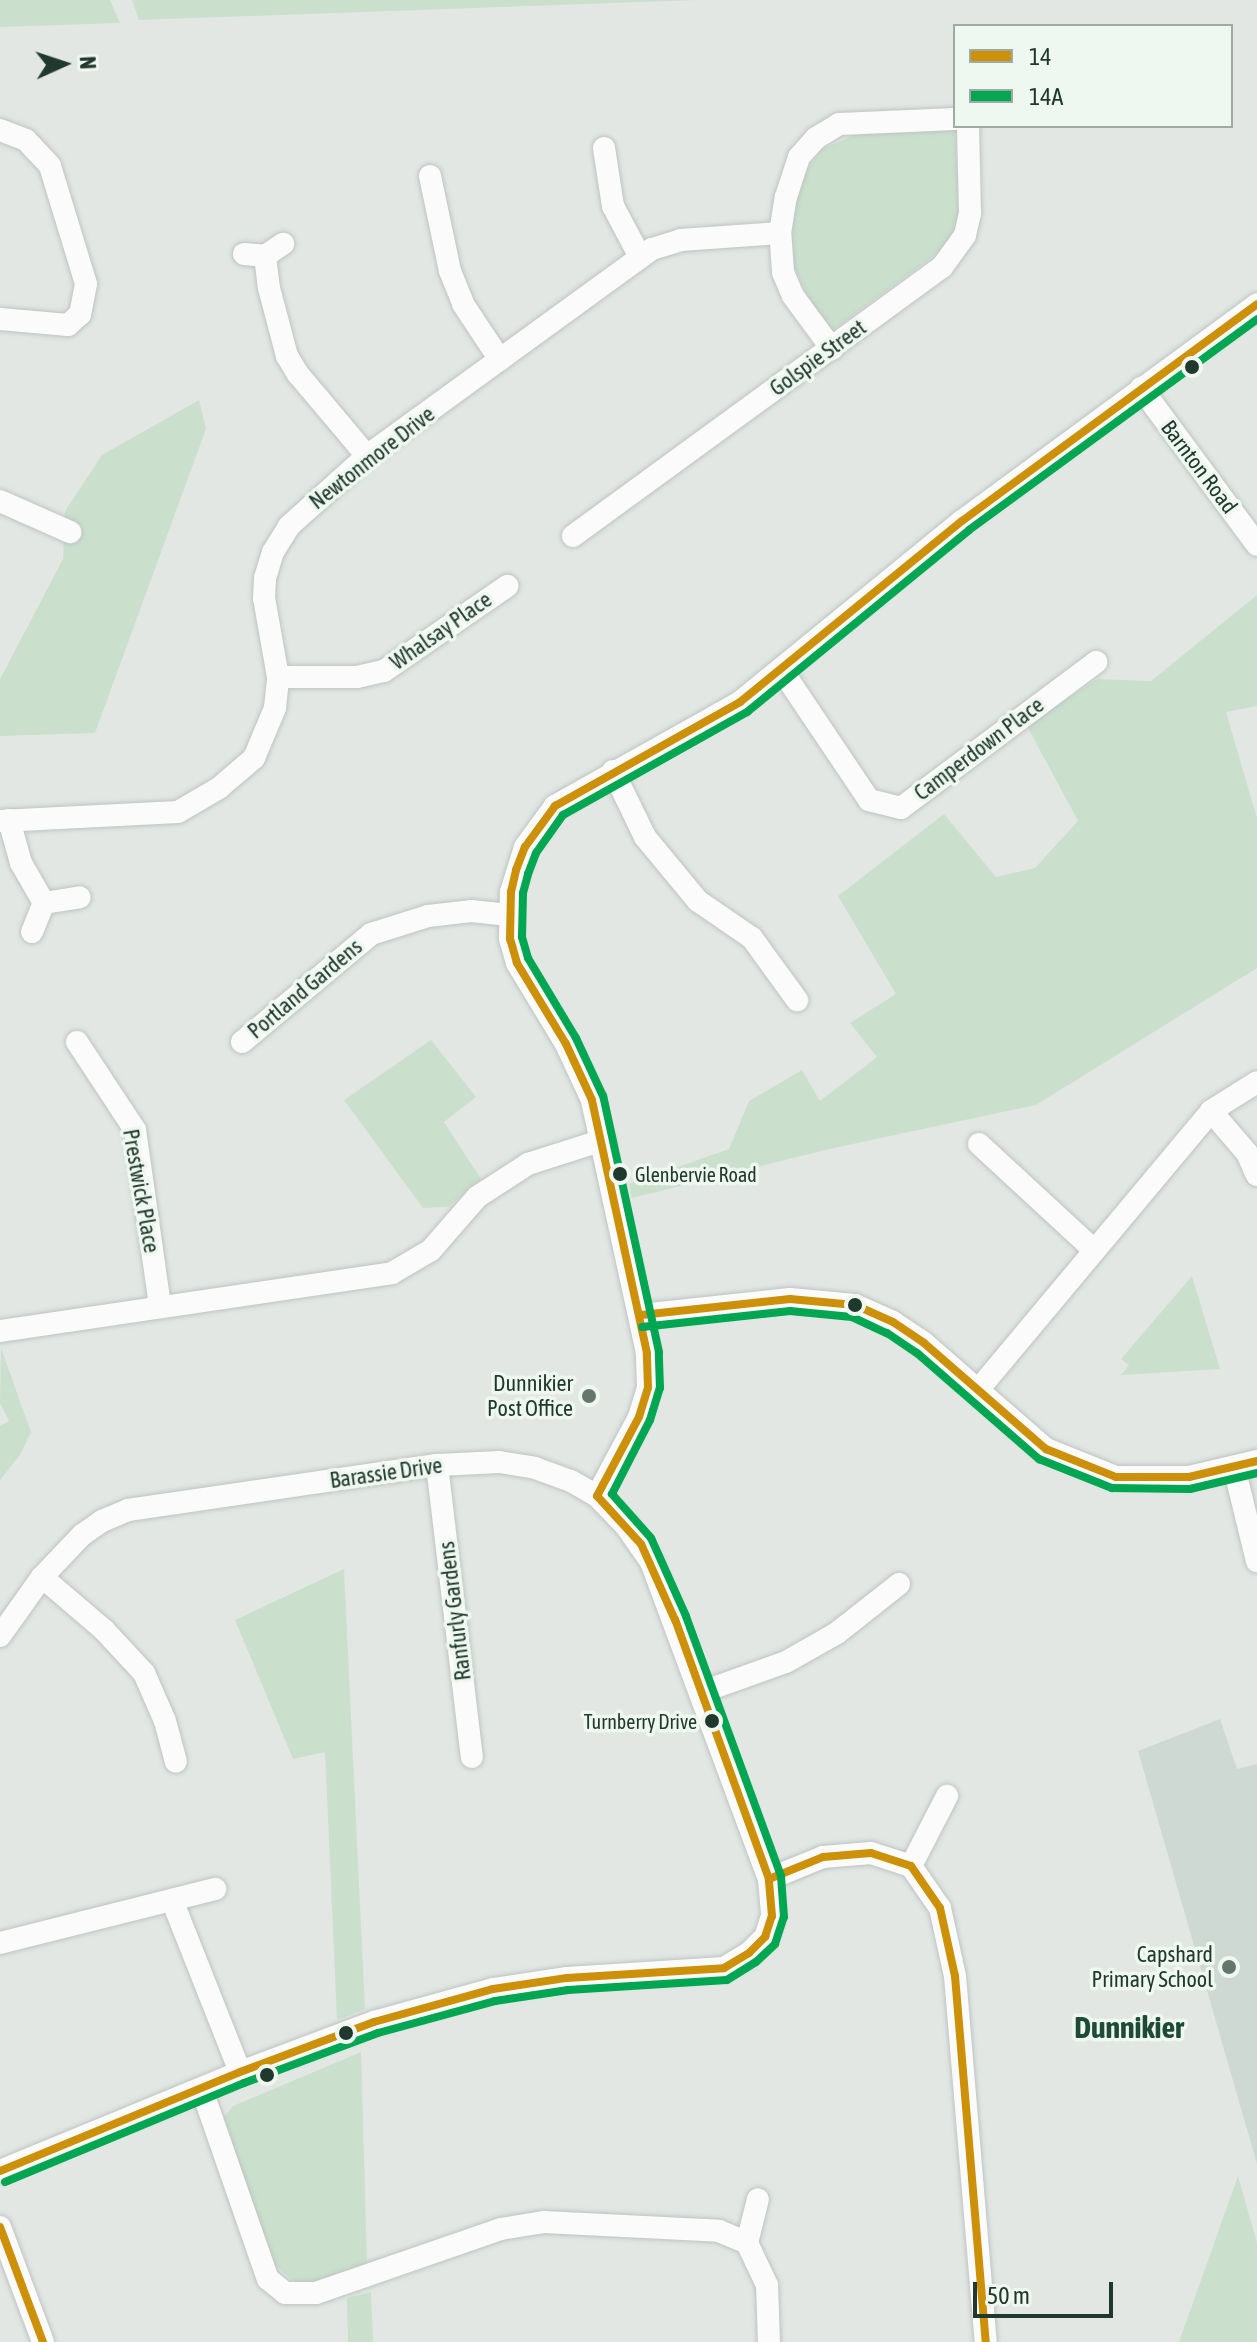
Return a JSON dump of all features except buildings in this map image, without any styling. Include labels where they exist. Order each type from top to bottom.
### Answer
[{"type":"street","points":[[832,349],[793,296],[783,272],[780,233],[786,197],[799,157],[816,138],[839,124],[953,119]]},
{"type":"street","name":"Golspie Street","points":[[573,536],[942,267],[957,251],[970,213],[968,128]]},
{"type":"street","points":[[0,130],[26,140],[50,166],[86,284],[80,314],[68,325],[0,319]]},
{"type":"street","points":[[604,148],[613,206],[640,257]]},
{"type":"street","points":[[430,176],[450,271],[463,304],[500,360]]},
{"type":"street","name":"Newtonmore Drive","points":[[4,820],[178,812],[219,788],[254,758],[275,708],[278,677],[264,598],[265,578],[273,552],[289,526],[367,456],[652,249],[681,240],[780,233]]},
{"type":"street","points":[[264,251],[269,288],[287,356],[298,374],[367,456]]},
{"type":"street","points":[[597,1496],[626,1447],[648,1387],[641,1315],[603,1140],[581,1074],[517,963],[510,939],[509,915],[516,870],[536,829],[555,806],[740,702],[962,521],[1257,304]]},
{"type":"street","name":"Barnton Road","points":[[1141,388],[1256,542]]},
{"type":"street","points":[[0,501],[70,532]]},
{"type":"street","name":"Whalsay Place","points":[[278,677],[357,677],[384,671],[507,586]]},
{"type":"street","name":"Camperdown Place","points":[[781,669],[869,800],[901,808],[1096,662]]},
{"type":"street","points":[[613,771],[645,837],[698,901],[752,938],[797,1000]]},
{"type":"street","points":[[4,820],[21,863],[44,903]]},
{"type":"street","points":[[44,903],[80,897]]},
{"type":"street","points":[[32,932],[44,903]]},
{"type":"street","name":"Portland Gardens","points":[[242,1042],[371,934],[428,916],[471,911],[509,915]]},
{"type":"street","name":"Prestwick Place","points":[[77,1042],[135,1130],[160,1306]]},
{"type":"street","points":[[978,1390],[1211,1111],[1257,1082]]},
{"type":"street","points":[[1211,1111],[1247,1153],[1257,1175]]},
{"type":"street","points":[[0,1331],[392,1273],[431,1250],[477,1197],[528,1164],[603,1140]]},
{"type":"street","points":[[979,1144],[1094,1250]]},
{"type":"street","points":[[641,1315],[790,1299],[855,1305],[893,1322],[1046,1449],[1116,1477],[1189,1477],[1257,1461]]},
{"type":"street","name":"Barassie Drive","points":[[0,1636],[42,1577],[82,1535],[102,1521],[128,1510],[437,1465],[485,1462],[535,1468],[571,1481],[597,1496],[626,1526],[651,1562],[702,1692]]},
{"type":"street","name":"Ranfurly Gardens","points":[[437,1465],[472,1757]]},
{"type":"street","points":[[1234,1467],[1257,1561]]},
{"type":"street","points":[[42,1577],[104,1630],[144,1673],[165,1721],[176,1762]]},
{"type":"street","points":[[0,2171],[240,2072],[374,2022],[493,1989],[567,1978],[724,1968],[749,1953],[765,1937],[772,1916],[769,1879],[702,1692],[786,1662],[837,1633],[899,1584]]},
{"type":"street","points":[[911,1866],[947,1796]]},
{"type":"street","points":[[769,1879],[823,1857],[871,1853],[911,1866],[940,1908],[955,1976],[986,2342]]},
{"type":"street","points":[[0,1943],[215,1889]]},
{"type":"street","points":[[172,1900],[240,2072]]},
{"type":"street","points":[[202,2090],[268,2279],[285,2293],[330,2290],[501,2229],[544,2222],[719,2231],[747,2243]]},
{"type":"street","points":[[758,2199],[747,2243],[767,2285],[769,2342]]},
{"type":"street","points":[[0,2227],[43,2342]]},
{"type":"shaded area","name":"Capshard Primary School","points":[[1220,1719],[1237,1769],[1257,1764],[1257,2164],[1138,1751]]},
{"type":"green space","points":[[0,0],[110,0],[120,23],[0,27]]},
{"type":"green space","points":[[132,0],[698,0],[139,20]]},
{"type":"green space","points":[[955,128],[959,217],[949,245],[833,330],[808,298],[790,257],[798,181],[823,149],[856,134]]},
{"type":"green space","points":[[199,400],[206,429],[95,733],[0,736],[0,679],[63,559],[65,511],[102,455]]},
{"type":"green space","points":[[1257,595],[1257,706],[1226,712],[1257,818],[1257,968],[1036,1105],[834,1148],[632,1198],[629,1184],[729,1149],[749,1101],[802,1070],[820,1101],[877,1057],[850,1023],[896,994],[838,896],[944,814],[996,877],[1035,868],[1078,821],[1027,726],[1097,679],[1151,681]]},
{"type":"green space","points":[[431,1040],[476,1097],[444,1122],[481,1179],[448,1207],[423,1208],[344,1100]]},
{"type":"green space","points":[[1192,1276],[1220,1369],[1121,1375],[1129,1365],[1121,1359]]},
{"type":"green space","points":[[1,1348],[31,1432],[20,1455],[0,1480],[0,1426],[9,1421],[0,1403]]},
{"type":"green space","points":[[344,1569],[365,2009],[337,2020],[325,1752],[293,1759],[235,1620]]},
{"type":"green space","points":[[361,2052],[367,2266],[309,2287],[291,2279],[275,2265],[220,2122],[233,2106]]},
{"type":"green space","points":[[1238,2176],[1257,2243],[1257,2342],[1179,2342]]},
{"type":"green space","points":[[371,2292],[373,2342],[348,2342],[347,2298]]},
{"type":"transit line","name":"14","points":[[0,2171],[240,2072],[374,2022],[493,1989],[567,1978],[724,1968],[749,1953],[765,1937],[772,1916],[769,1879],[675,1620],[641,1544],[597,1496],[639,1417],[648,1387],[647,1353],[592,1100],[566,1044],[517,963],[510,939],[511,892],[516,870],[525,847],[555,806],[740,702],[962,521],[1257,304]]},
{"type":"transit line","name":"14A","points":[[5,2182],[244,2083],[378,2033],[495,2001],[568,1990],[727,1980],[756,1962],[775,1944],[784,1917],[781,1876],[686,1616],[651,1538],[612,1494],[650,1420],[660,1388],[659,1352],[603,1096],[576,1038],[528,958],[522,937],[523,893],[528,874],[536,853],[563,815],[747,712],[969,530],[1257,319]]},
{"type":"transit line","name":"14","points":[[641,1315],[790,1299],[855,1305],[893,1322],[924,1343],[1046,1449],[1116,1477],[1189,1477],[1257,1461]]},
{"type":"transit line","name":"14A","points":[[642,1327],[790,1311],[852,1317],[887,1333],[917,1353],[1039,1459],[1112,1488],[1190,1489],[1257,1473]]},
{"type":"transit line","name":"14","points":[[769,1879],[823,1857],[871,1853],[911,1866],[940,1908],[955,1976],[986,2342]]},
{"type":"transit line","name":"14","points":[[0,2227],[43,2342]]},
{"type":"place","name":"Glenbervie Road","points":[[620,1174]]},
{"type":"place","name":"Dunnikier Post Office","points":[[589,1396]]},
{"type":"place","name":"Turnberry Drive","points":[[712,1721]]},
{"type":"place","name":"Capshard Primary School","points":[[1229,1967]]},
{"type":"district","name":"Dunnikier","points":[[1129,2027]]}]
